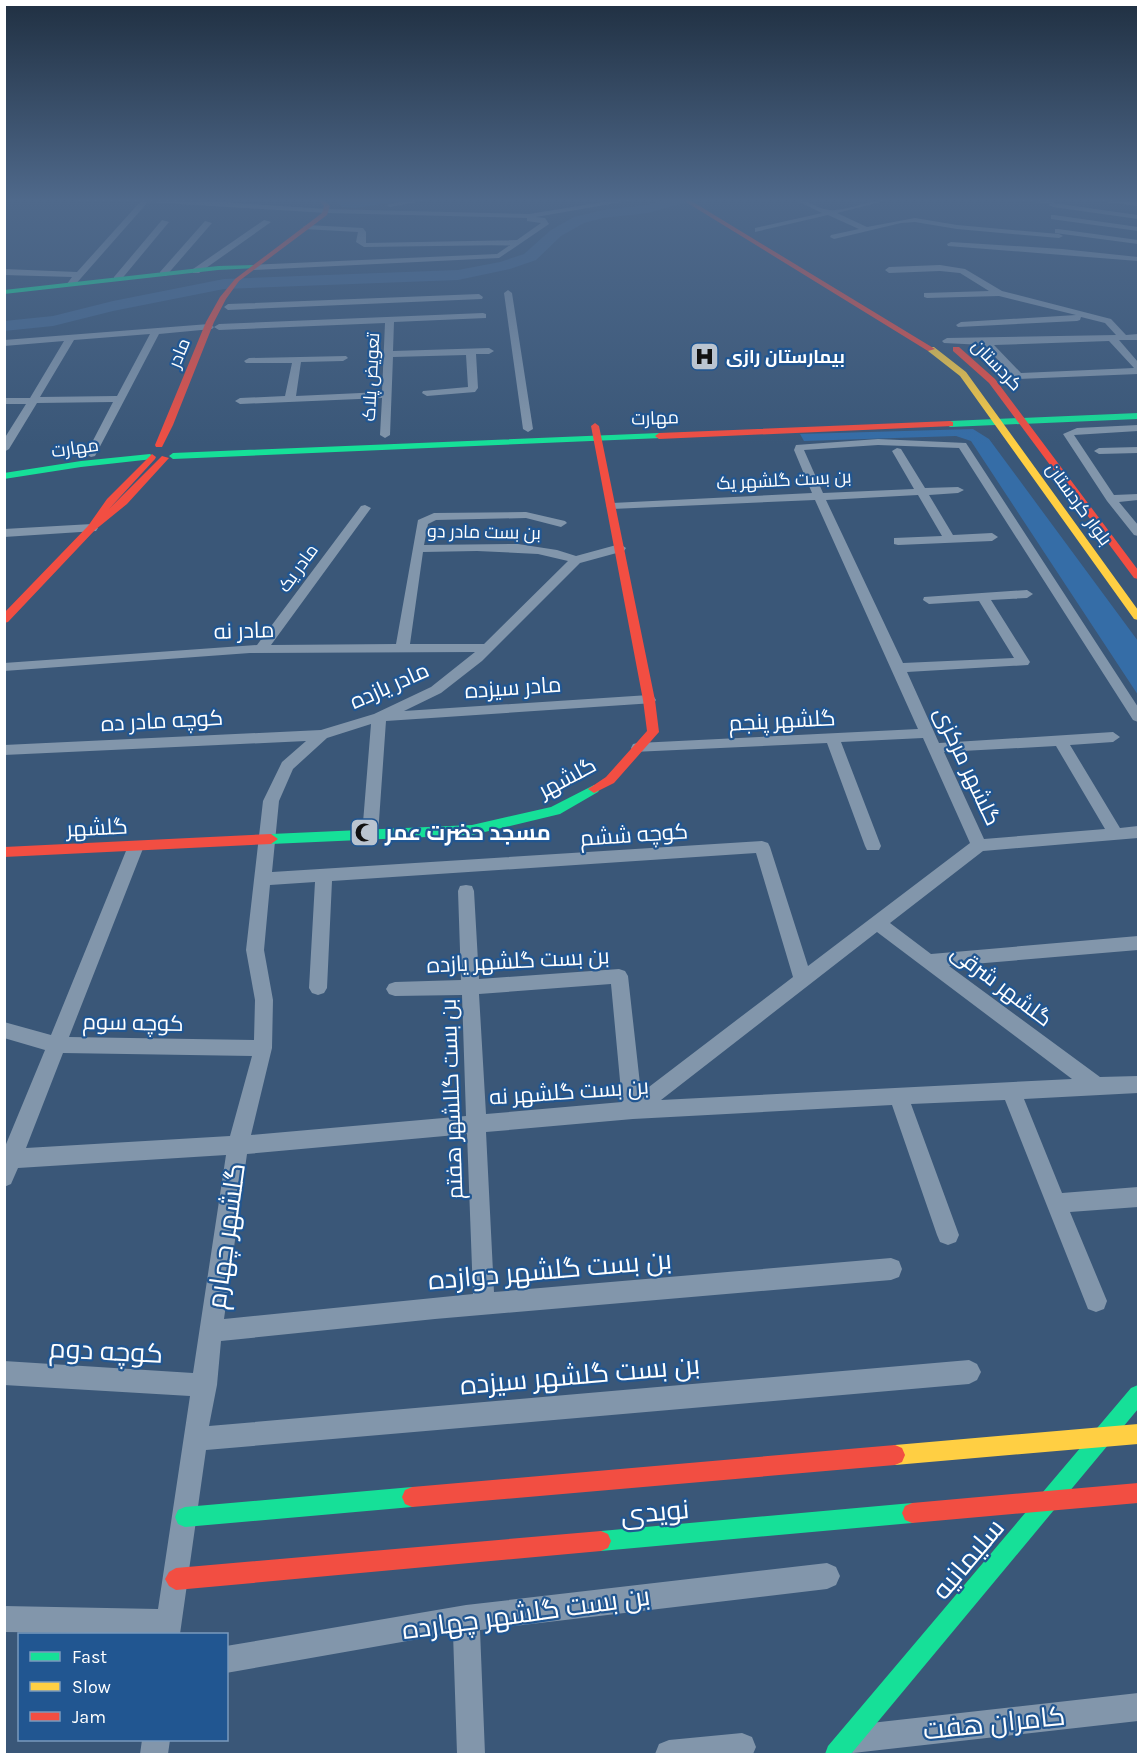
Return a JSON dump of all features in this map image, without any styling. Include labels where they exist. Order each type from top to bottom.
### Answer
[{"type":"main road","points":[[4,292],[64,281]]},
{"type":"main road","name":"مادر","points":[[214,327],[228,307],[241,281]]},
{"type":"main road","name":"مادر","points":[[163,452],[214,327],[241,281]]},
{"type":"main road","name":"کردستان","points":[[822,281],[943,357],[963,374],[995,416]]},
{"type":"main road","name":"کردستان","points":[[845,281],[865,293]]},
{"type":"main road","name":"کردستان","points":[[942,338],[992,381],[1018,416]]},
{"type":"main road","name":"مهارت","points":[[1018,416],[1138,405]]},
{"type":"main road","name":"مهارت","points":[[163,452],[995,416],[1138,416]]},
{"type":"main road","name":"بلوار کردستان","points":[[995,416],[1138,617]]},
{"type":"main road","name":"بلوار کردستان","points":[[1018,416],[1138,576]]},
{"type":"main road","name":"مهارت","points":[[4,465],[385,435],[528,429],[597,432]]},
{"type":"main road","name":"گلشهر","points":[[4,852],[472,830],[555,811],[610,780],[653,732],[649,700],[597,432]]},
{"type":"main road","points":[[92,528],[118,492],[163,452]]},
{"type":"main road","points":[[4,620],[92,528],[124,502],[163,452]]},
{"type":"main road","points":[[86,459],[117,483],[118,492]]},
{"type":"main road","name":"مهارت","points":[[4,476],[86,459]]},
{"type":"main road","name":"سلیمانیه","points":[[843,1747],[1138,1395]]},
{"type":"main road","name":"نویدی","points":[[185,1516],[1138,1434]]},
{"type":"main road","name":"نویدی","points":[[176,1579],[1138,1493]]},
{"type":"street","points":[[979,281],[999,293]]},
{"type":"street","points":[[508,293],[528,429]]},
{"type":"street","points":[[927,295],[999,293],[1097,317],[1115,326],[1124,338]]},
{"type":"street","points":[[228,307],[479,297]]},
{"type":"street","points":[[4,343],[214,327],[483,316]]},
{"type":"street","points":[[961,325],[1097,317]]},
{"type":"street","name":"تعویض پلاک","points":[[385,435],[390,320]]},
{"type":"street","points":[[86,459],[156,331]]},
{"type":"street","points":[[942,338],[987,342],[1138,337]]},
{"type":"street","points":[[4,449],[71,338]]},
{"type":"street","points":[[1112,338],[1138,369]]},
{"type":"street","points":[[987,342],[1014,374],[1019,376],[1138,369]]},
{"type":"street","points":[[427,393],[471,390],[473,388],[471,351]]},
{"type":"street","points":[[388,354],[489,351]]},
{"type":"street","points":[[249,361],[343,358]]},
{"type":"street","points":[[290,399],[297,359]]},
{"type":"street","points":[[240,400],[387,395]]},
{"type":"street","points":[[4,401],[120,399]]},
{"type":"street","points":[[1138,428],[1077,431],[1068,434],[1111,499],[1138,532]]},
{"type":"street","name":"گلشهر مرکزی","points":[[633,1110],[979,844],[819,496],[799,450],[800,447],[918,441],[962,445],[1138,717]]},
{"type":"street","points":[[1099,451],[1138,450]]},
{"type":"street","points":[[897,451],[949,538]]},
{"type":"street","name":"بن بست گلشهر یک","points":[[612,506],[958,490]]},
{"type":"street","points":[[1111,499],[1138,498]]},
{"type":"street","name":"مادر یک","points":[[261,649],[365,508]]},
{"type":"street","name":"بن بست مادر دو","points":[[561,523],[526,515],[434,517],[422,522],[417,549],[523,547],[559,553],[576,560]]},
{"type":"street","points":[[4,533],[92,528]]},
{"type":"street","points":[[898,542],[992,537]]},
{"type":"street","name":"مادر یازده","points":[[266,839],[271,801],[287,766],[322,735],[379,717],[436,690],[486,648],[576,560],[620,548]]},
{"type":"street","points":[[402,650],[417,549]]},
{"type":"street","points":[[929,600],[1027,594]]},
{"type":"street","points":[[898,669],[1023,662],[983,597]]},
{"type":"street","name":"مادر نه","points":[[4,667],[261,649],[486,648]]},
{"type":"street","name":"مادر سیزده","points":[[379,717],[649,700]]},
{"type":"street","points":[[370,835],[379,717]]},
{"type":"street","name":"کوچه مادر ده","points":[[4,750],[322,735]]},
{"type":"street","name":"گلشهر پنجم","points":[[639,748],[831,738],[931,741],[1060,740],[1113,737]]},
{"type":"street","points":[[831,738],[873,846]]},
{"type":"street","points":[[1060,740],[1116,834]]},
{"type":"street","points":[[979,844],[1138,832]]},
{"type":"street","name":"گلشهر چهارم","points":[[168,1628],[238,1145],[263,1048],[264,1000],[255,950],[266,839]]},
{"type":"street","points":[[7,1165],[58,1045],[136,846]]},
{"type":"street","name":"کوچه ششم","points":[[262,879],[762,847],[803,980]]},
{"type":"street","points":[[318,988],[324,876]]},
{"type":"street","name":"بن بست گللشهر هفتم","points":[[466,891],[484,1304]]},
{"type":"street","name":"گلشهر شرقی","points":[[877,923],[1097,1086]]},
{"type":"street","points":[[929,961],[1138,943]]},
{"type":"street","name":"بن بست گلشهر یازده","points":[[395,989],[471,987],[619,976],[633,1110]]},
{"type":"street","name":"کوچه سوم","points":[[4,1030],[58,1045],[263,1048]]},
{"type":"street","name":"بن بست گلشهر نه","points":[[7,1165],[633,1110],[1138,1084]]},
{"type":"street","points":[[1011,1091],[1095,1301]]},
{"type":"street","points":[[899,1097],[948,1234]]},
{"type":"street","points":[[1057,1203],[1138,1197]]},
{"type":"street","name":"بن بست گلشهر دوازده","points":[[213,1330],[891,1269]]},
{"type":"street","name":"بن بست گلشهر سیزده","points":[[197,1438],[969,1372]]},
{"type":"street","name":"کوچه دوم","points":[[4,1373],[205,1385]]},
{"type":"street","name":"بن بست گلشهر چهارده","points":[[228,1660],[466,1618],[827,1576]]},
{"type":"street","points":[[466,1618],[471,1755]]},
{"type":"street","points":[[4,1619],[168,1628]]},
{"type":"street","name":"کامران هفت","points":[[843,1747],[1138,1707]]},
{"type":"street","points":[[669,1755],[742,1747]]},
{"type":"shaded area","points":[[973,429],[989,439],[1138,641],[1138,695],[971,441],[956,436],[804,441],[800,434]]},
{"type":"waterway","points":[[4,326],[53,321],[113,306],[224,284],[300,281]]},
{"type":"traffic: fast","points":[[4,292],[101,281]]},
{"type":"traffic: fast","points":[[950,424],[1138,416]]},
{"type":"traffic: fast","points":[[173,456],[659,436]]},
{"type":"traffic: fast","points":[[4,476],[81,464],[150,457]]},
{"type":"traffic: fast","points":[[271,839],[472,830],[555,811],[594,789]]},
{"type":"traffic: fast","points":[[836,1754],[1138,1395]]},
{"type":"traffic: fast","points":[[185,1517],[412,1497]]},
{"type":"traffic: fast","points":[[601,1541],[912,1513]]},
{"type":"traffic: slow","points":[[931,349],[963,374],[1138,617]]},
{"type":"traffic: slow","points":[[895,1455],[1138,1434]]},
{"type":"traffic: jam","points":[[159,445],[210,322],[236,281]]},
{"type":"traffic: jam","points":[[819,281],[931,349]]},
{"type":"traffic: jam","points":[[956,349],[992,381],[1138,576]]},
{"type":"traffic: jam","points":[[659,436],[950,424]]},
{"type":"traffic: jam","points":[[594,789],[610,780],[653,732],[649,700],[595,426]]},
{"type":"traffic: jam","points":[[152,457],[110,501],[92,528],[124,502],[165,458]]},
{"type":"traffic: jam","points":[[4,620],[92,528]]},
{"type":"traffic: jam","points":[[4,852],[271,839]]},
{"type":"traffic: jam","points":[[412,1497],[895,1455]]},
{"type":"traffic: jam","points":[[912,1513],[1138,1493]]},
{"type":"traffic: jam","points":[[176,1579],[601,1541]]},
{"type":"place","name":"بیمارستان رازی","points":[[705,357]]},
{"type":"place","name":"مسجد حضرت عمر","points":[[364,832]]}]
